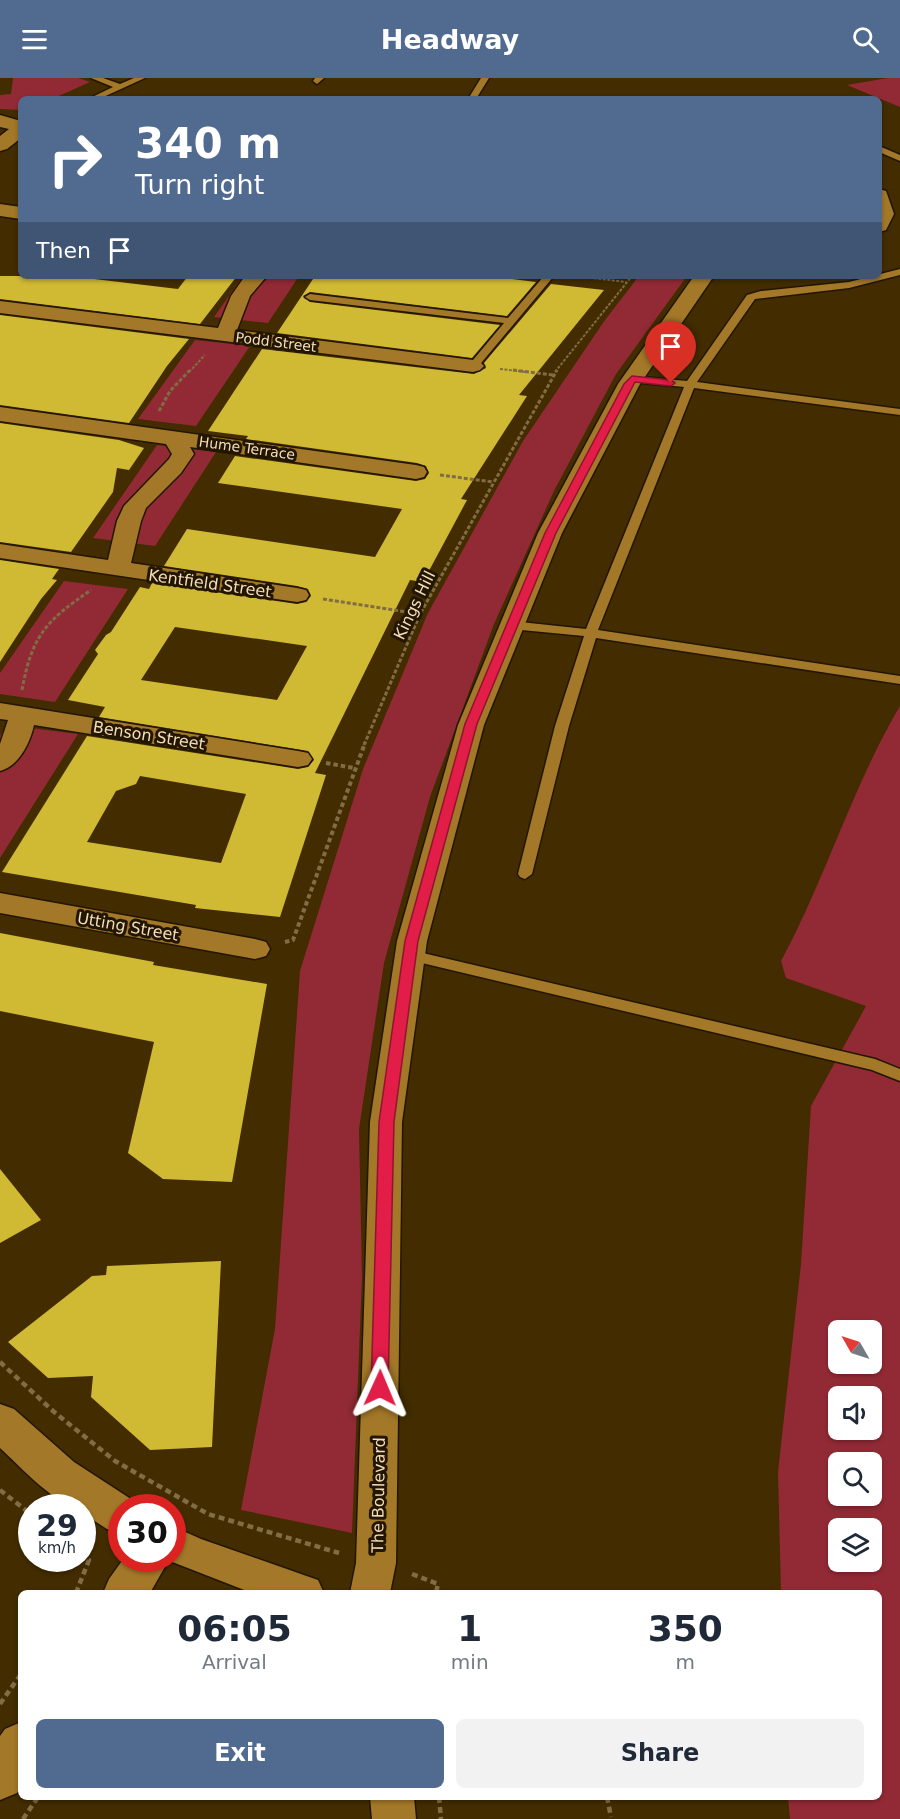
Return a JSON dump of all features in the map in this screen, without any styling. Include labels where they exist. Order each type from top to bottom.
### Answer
[{"type":"street","points":[[0,121],[18,127]]},
{"type":"street","points":[[0,145],[18,131]]},
{"type":"street","points":[[882,204],[885,214],[882,220]]},
{"type":"street","points":[[0,210],[18,213]]},
{"type":"street","points":[[224,336],[237,301],[254,279]]},
{"type":"street","name":"The Boulevard","points":[[371,1590],[376,1563],[386,1122],[412,941],[471,724],[550,533],[632,379],[702,279]]},
{"type":"street","name":"Podd Street","points":[[0,307],[473,366]]},
{"type":"street","name":"Hume Terrace","points":[[0,414],[416,472]]},
{"type":"street","points":[[116,569],[123,554],[128,525],[135,507],[177,466],[183,454],[174,438]]},
{"type":"street","name":"Kentfield Street","points":[[0,551],[297,595]]},
{"type":"street","points":[[0,762],[11,750],[21,730],[11,712]]},
{"type":"street","name":"Benson Street","points":[[11,712],[298,759]]},
{"type":"street","name":"Utting Street","points":[[0,903],[255,949]]},
{"type":"street","points":[[2,1428],[59,1476],[108,1507]]},
{"type":"street","points":[[186,1551],[295,1590]]},
{"type":"street","points":[[127,1590],[139,1572]]},
{"type":"street","points":[[0,1777],[18,1750]]},
{"type":"street","points":[[392,1800],[394,1819]]},
{"type":"lane","points":[[95,78],[120,87]]},
{"type":"lane","points":[[99,96],[141,78]]},
{"type":"lane","points":[[474,96],[485,78]]},
{"type":"lane","points":[[882,150],[900,158]]},
{"type":"lane","points":[[882,279],[900,272]]},
{"type":"lane","points":[[473,366],[546,279]]},
{"type":"lane","points":[[525,874],[562,726],[591,633],[690,384],[750,297],[881,279]]},
{"type":"lane","points":[[310,297],[509,321]]},
{"type":"lane","points":[[632,379],[690,384],[900,411]]},
{"type":"lane","points":[[511,625],[591,633],[900,680]]},
{"type":"lane","points":[[410,955],[875,1065],[900,1075]]},
{"type":"path","points":[[602,279],[627,282]]},
{"type":"path","name":"Kings Hill","points":[[255,949],[293,940],[354,768],[420,614],[553,375],[630,279]]},
{"type":"path","points":[[174,438],[160,416],[163,402],[170,391],[224,336]]},
{"type":"path","points":[[473,366],[553,375]]},
{"type":"path","points":[[416,472],[493,482]]},
{"type":"path","points":[[11,712],[21,693],[26,659],[38,634],[57,614],[105,580],[116,569]]},
{"type":"path","points":[[297,595],[420,614]]},
{"type":"path","points":[[0,1362],[53,1412],[115,1461],[208,1514],[344,1554]]},
{"type":"path","points":[[0,1490],[18,1504]]},
{"type":"path","points":[[77,1590],[84,1572]]},
{"type":"path","points":[[407,1573],[438,1584],[437,1590]]},
{"type":"path","points":[[0,1704],[18,1678]]},
{"type":"path","points":[[23,1819],[36,1800]]},
{"type":"path","points":[[439,1800],[441,1819]]},
{"type":"path","points":[[607,1800],[610,1817]]},
{"type":"shaded area","points":[[13,78],[78,78],[90,82],[59,96],[18,96],[18,110],[0,109],[0,95],[11,94]]},
{"type":"shaded area","points":[[900,78],[900,107],[882,100],[882,96],[874,96],[847,85]]},
{"type":"shaded area","points":[[241,279],[297,279],[268,323],[214,317]]},
{"type":"shaded area","points":[[637,279],[685,279],[616,374],[554,491],[494,624],[430,797],[384,963],[359,1129],[362,1277],[352,1533],[241,1510],[275,1329],[300,971],[363,769],[428,613],[523,441],[605,320]]},
{"type":"shaded area","points":[[195,340],[250,346],[196,426],[138,419]]},
{"type":"shaded area","points":[[157,445],[216,452],[155,546],[93,538]]},
{"type":"shaded area","points":[[64,581],[128,589],[55,702],[0,694],[0,673]]},
{"type":"shaded area","points":[[900,706],[900,1819],[790,1819],[788,1800],[882,1800],[882,1590],[781,1590],[778,1472],[801,1264],[811,1106],[866,1006],[786,978],[781,961],[812,898],[853,800]]},
{"type":"shaded area","points":[[7,725],[78,734],[0,858],[0,736]]},
{"type":"building","points":[[0,276],[18,276],[18,279],[94,279],[178,289],[186,279],[235,279],[200,324],[0,299]]},
{"type":"building","points":[[313,279],[512,279],[536,282],[507,316],[310,292],[303,296],[310,302],[500,325],[472,358],[277,333]]},
{"type":"building","points":[[551,284],[604,290],[519,395],[527,396],[461,499],[467,500],[423,582],[410,580],[315,773],[326,775],[280,917],[195,908],[196,905],[2,872],[87,736],[298,769],[308,767],[314,760],[308,751],[99,717],[105,707],[68,700],[98,654],[95,650],[111,632],[140,587],[149,589],[152,583],[297,604],[306,602],[311,596],[308,589],[297,586],[164,566],[187,529],[375,557],[402,509],[218,483],[235,456],[416,481],[425,479],[429,473],[426,466],[417,463],[246,439],[248,436],[208,431],[262,349],[474,374],[486,368],[484,363]],"holes":[[[175,627],[307,646],[277,700],[141,680]],[[140,776],[246,794],[221,863],[87,842],[116,791],[136,784]]]},
{"type":"building","points":[[0,315],[189,339],[167,366],[129,423],[0,405]]},
{"type":"building","points":[[0,423],[119,440],[144,448],[129,470],[117,468],[113,492],[71,552],[0,542]]},
{"type":"building","points":[[0,560],[59,569],[52,579],[57,580],[41,599],[0,662]]},
{"type":"building","points":[[0,933],[154,962],[153,965],[267,984],[232,1182],[163,1179],[128,1153],[154,1042],[0,1011]]},
{"type":"building","points":[[0,1169],[41,1220],[0,1243]]},
{"type":"building","points":[[221,1261],[212,1447],[150,1450],[91,1397],[93,1376],[48,1378],[8,1342],[92,1276],[106,1275],[107,1266]]},
{"type":"route","points":[[380,1388],[386,1122],[412,941],[471,724],[550,533],[629,384],[632,379],[671,383]]}]
